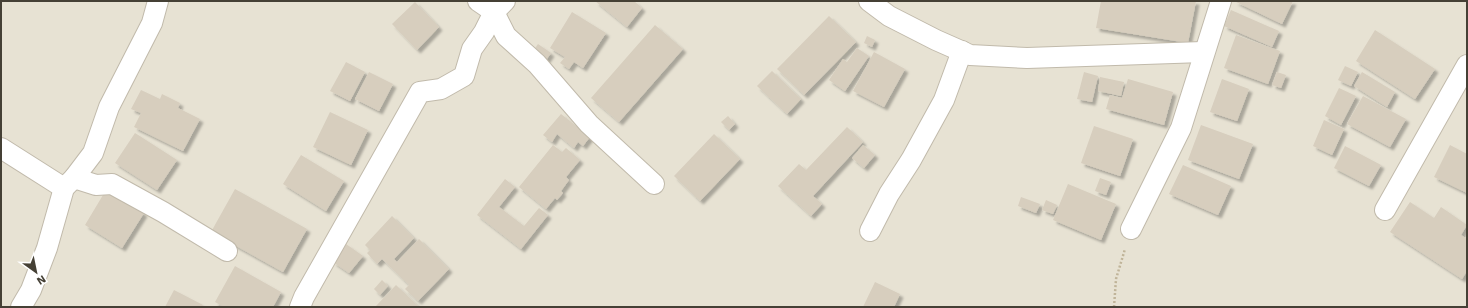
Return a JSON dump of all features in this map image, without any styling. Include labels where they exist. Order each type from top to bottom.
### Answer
[{"type":"street","points":[[21,307],[31,290],[69,183],[93,154],[109,107],[152,23],[158,1]]},
{"type":"street","points":[[869,1],[889,16],[970,55],[1027,58],[1203,52]]},
{"type":"street","points":[[1131,229],[1181,128],[1203,52],[1221,1]]},
{"type":"street","points":[[492,5],[506,36],[537,64],[589,124],[654,184]]},
{"type":"street","points":[[300,307],[304,297],[420,92],[440,88],[464,76],[472,49],[484,32],[492,5]]},
{"type":"street","points":[[870,231],[889,194],[911,160],[944,100],[962,51]]},
{"type":"street","points":[[1385,210],[1467,65]]},
{"type":"street","points":[[1,148],[69,183],[112,184],[163,212],[228,251]]},
{"type":"path","points":[[1114,307],[1116,279],[1131,229]]},
{"type":"shaded area","points":[[1,1],[1467,1],[1467,307],[1,307]]},
{"type":"building","points":[[595,1],[634,1],[642,8],[627,27]]},
{"type":"building","points":[[1101,1],[1196,1],[1188,43],[1096,28]]},
{"type":"building","points":[[1234,1],[1293,1],[1282,24]]},
{"type":"building","points":[[415,2],[439,27],[417,50],[392,24]]},
{"type":"building","points":[[1231,10],[1279,31],[1272,47],[1224,26]]},
{"type":"building","points":[[572,12],[606,33],[583,68],[574,62],[569,69],[560,63],[565,57],[550,48]]},
{"type":"building","points":[[829,16],[856,42],[804,95],[777,69]]},
{"type":"building","points":[[655,25],[683,49],[619,122],[591,98]]},
{"type":"building","points":[[1375,30],[1435,69],[1415,99],[1356,61]]},
{"type":"building","points":[[1236,35],[1280,51],[1268,84],[1224,68]]},
{"type":"building","points":[[867,36],[875,40],[872,47],[864,43]]},
{"type":"building","points":[[538,44],[551,53],[544,63],[531,54]]},
{"type":"building","points":[[857,48],[869,56],[845,91],[829,80],[843,59],[847,62]]},
{"type":"building","points":[[874,52],[905,69],[884,107],[853,91]]},
{"type":"building","points":[[346,62],[365,72],[350,101],[330,91]]},
{"type":"building","points":[[1345,66],[1358,72],[1351,86],[1338,80]]},
{"type":"building","points":[[772,71],[801,99],[787,114],[757,86]]},
{"type":"building","points":[[369,72],[393,84],[379,111],[355,99]]},
{"type":"building","points":[[1084,72],[1098,76],[1092,102],[1077,99]]},
{"type":"building","points":[[1277,72],[1286,75],[1281,88],[1272,85]]},
{"type":"building","points":[[1362,72],[1395,92],[1387,107],[1354,86]]},
{"type":"building","points":[[1100,77],[1124,82],[1121,96],[1098,91]]},
{"type":"building","points":[[1128,79],[1173,92],[1164,125],[1106,109],[1110,95],[1122,98]]},
{"type":"building","points":[[1222,79],[1249,89],[1237,121],[1210,112]]},
{"type":"building","points":[[1339,88],[1356,96],[1341,125],[1325,116]]},
{"type":"building","points":[[141,90],[160,99],[162,94],[180,103],[178,108],[200,119],[183,151],[134,127],[141,113],[131,109]]},
{"type":"building","points":[[1363,96],[1406,119],[1390,147],[1347,124]]},
{"type":"building","points":[[330,112],[368,130],[351,165],[313,147]]},
{"type":"building","points":[[561,114],[590,137],[583,146],[578,142],[574,148],[557,134],[552,142],[543,135]]},
{"type":"building","points":[[728,116],[735,124],[729,130],[721,122]]},
{"type":"building","points":[[1324,120],[1344,129],[1332,155],[1313,146]]},
{"type":"building","points":[[1201,125],[1253,144],[1239,179],[1188,160]]},
{"type":"building","points":[[1094,126],[1133,139],[1120,176],[1081,163]]},
{"type":"building","points":[[847,127],[863,142],[813,196],[822,204],[811,216],[778,186],[799,164],[806,170]]},
{"type":"building","points":[[135,133],[177,160],[157,190],[115,163]]},
{"type":"building","points":[[714,134],[740,159],[700,201],[674,176]]},
{"type":"building","points":[[553,145],[562,152],[566,148],[580,160],[566,177],[569,180],[561,191],[563,193],[557,200],[555,198],[546,209],[519,187]]},
{"type":"building","points":[[863,145],[875,155],[864,168],[852,158]]},
{"type":"building","points":[[1450,145],[1467,154],[1467,193],[1434,177]]},
{"type":"building","points":[[1345,146],[1381,165],[1369,186],[1334,168]]},
{"type":"building","points":[[301,155],[344,181],[326,211],[283,184]]},
{"type":"building","points":[[1183,165],[1231,186],[1218,215],[1169,194]]},
{"type":"building","points":[[1100,178],[1111,182],[1106,195],[1095,191]]},
{"type":"building","points":[[505,179],[515,187],[499,207],[524,226],[539,208],[548,215],[521,249],[477,215]]},
{"type":"building","points":[[1068,184],[1116,204],[1101,240],[1053,220]]},
{"type":"building","points":[[235,189],[307,229],[283,272],[211,232]]},
{"type":"building","points":[[106,190],[144,213],[122,248],[85,225]]},
{"type":"building","points":[[1021,197],[1040,204],[1036,213],[1018,206]]},
{"type":"building","points":[[1046,200],[1057,205],[1053,214],[1042,210]]},
{"type":"building","points":[[1410,202],[1434,218],[1441,207],[1467,225],[1461,235],[1467,239],[1467,271],[1462,279],[1390,232]]},
{"type":"building","points":[[392,216],[414,238],[394,259],[397,262],[419,239],[449,269],[418,301],[405,289],[409,285],[382,259],[377,264],[367,253],[370,250],[365,245]]},
{"type":"building","points":[[346,244],[363,256],[349,273],[333,262]]},
{"type":"building","points":[[235,266],[281,292],[273,307],[224,307],[215,302]]},
{"type":"building","points":[[382,280],[388,286],[380,295],[374,289]]},
{"type":"building","points":[[875,282],[900,294],[894,307],[863,307]]},
{"type":"building","points":[[396,285],[419,307],[375,307]]},
{"type":"building","points":[[174,290],[203,305],[202,307],[165,307]]}]
